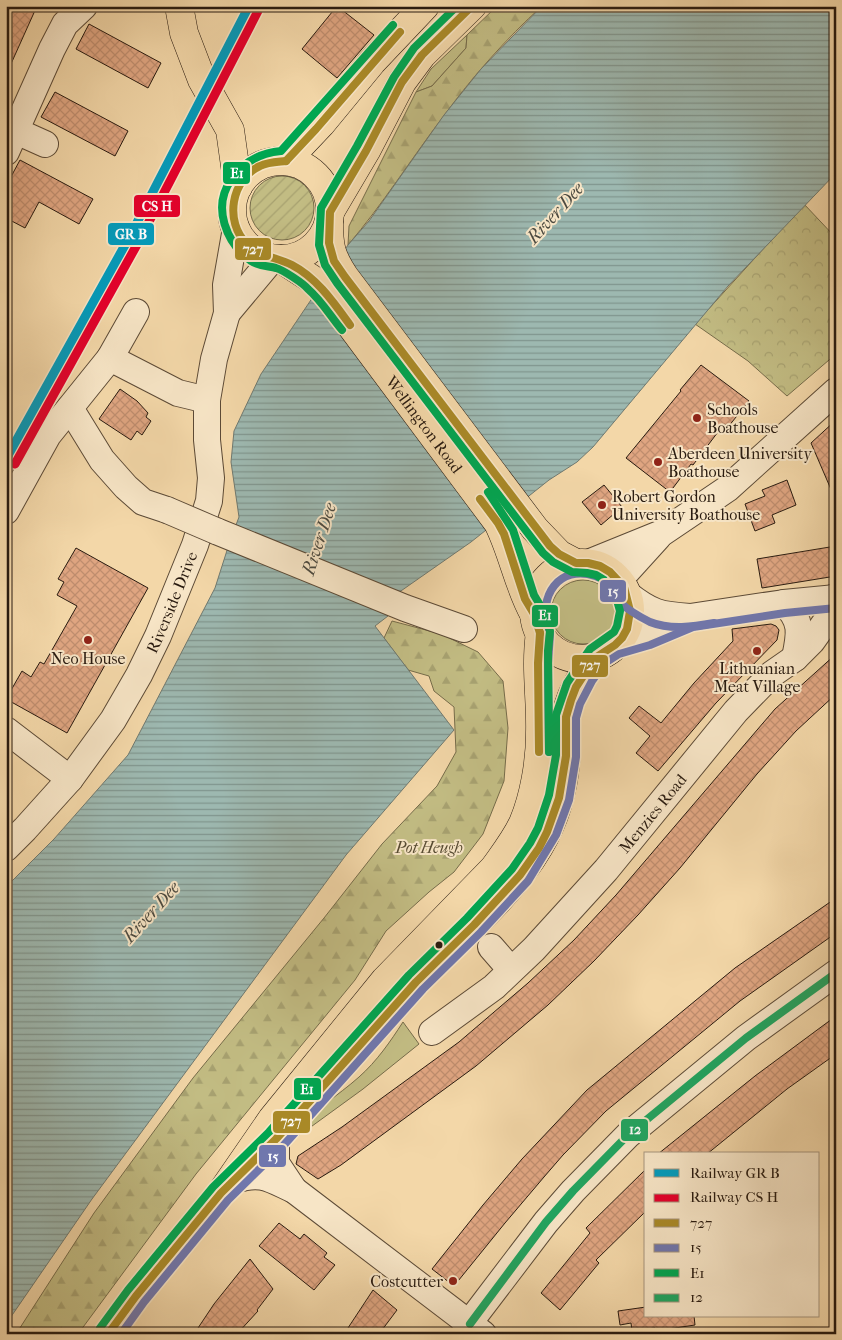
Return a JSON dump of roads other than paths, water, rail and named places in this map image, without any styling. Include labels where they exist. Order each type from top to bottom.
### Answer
[{"type":"main road","points":[[179,6],[184,33],[202,80],[230,130],[238,187]]},
{"type":"main road","points":[[279,162],[321,124],[372,62],[425,6]]},
{"type":"main road","points":[[329,217],[329,200],[325,188],[318,178],[298,164],[279,162],[258,166],[247,175],[238,187],[233,200],[232,215],[236,228],[244,242],[257,253],[277,258],[294,257],[306,252],[316,244],[324,234],[329,217],[402,82],[422,55],[472,6]]},
{"type":"main road","points":[[230,130],[279,162]]},
{"type":"main road","name":"Wellington Road","points":[[329,217],[329,243],[334,260],[509,515],[508,545],[525,599],[537,624]]},
{"type":"main road","name":"Wellington Road","points":[[277,258],[315,281],[509,515],[559,554],[582,563]]},
{"type":"main road","points":[[108,1334],[136,1296],[228,1187],[276,1139],[416,982],[474,925],[520,875],[531,860],[547,832],[559,798],[566,756],[566,717],[570,700],[583,676],[627,629],[630,618],[630,610],[623,587],[605,569],[582,563],[562,567],[550,575],[541,587],[536,600],[540,734],[528,810],[515,838],[494,868],[385,980],[272,1119],[228,1187]]},
{"type":"main road","points":[[537,624],[546,643],[565,656],[581,658],[607,651]]},
{"type":"street","points":[[45,144],[11,142],[65,24],[84,6]]},
{"type":"street","points":[[227,312],[226,285],[236,228]]},
{"type":"street","points":[[227,312],[277,258]]},
{"type":"street","points":[[6,511],[48,435],[110,358],[136,312]]},
{"type":"street","name":"Riverside Drive","points":[[6,848],[26,829],[70,779],[113,720],[139,675],[158,636],[195,545],[209,501],[211,478],[207,440],[207,400],[214,359],[227,312]]},
{"type":"street","points":[[110,358],[178,393],[207,400]]},
{"type":"street","points":[[582,563],[662,533],[728,489],[836,391]]},
{"type":"street","points":[[70,408],[102,460],[126,487],[143,502],[167,510],[405,608],[457,627]]},
{"type":"street","points":[[662,533],[623,587],[646,608],[654,612],[690,617],[784,603],[834,598]]},
{"type":"street","name":"Menzies Road","points":[[432,1032],[494,987],[534,949],[606,870],[736,711],[772,674],[812,642],[832,613],[834,598]]},
{"type":"street","points":[[784,603],[792,611],[799,626],[799,638],[794,658]]},
{"type":"street","points":[[607,651],[690,617]]},
{"type":"street","points":[[6,730],[70,779]]},
{"type":"street","points":[[491,947],[511,970]]},
{"type":"street","points":[[228,1187],[251,1175],[259,1176],[294,1190],[472,1330],[546,1222],[573,1191],[628,1135],[746,1038],[836,973]]},
{"type":"street","points":[[276,1139],[276,1163],[294,1190]]},
{"type":"water","name":"River Dee","points":[[542,6],[836,6],[836,173],[728,286],[593,447],[577,462],[549,480],[471,542],[398,593],[388,616],[375,626],[454,730],[346,855],[92,1199],[6,1324],[6,887],[54,839],[128,755],[215,588],[239,517],[231,462],[234,431],[261,374],[348,245],[369,221],[444,115],[481,69]]},
{"type":"place","name":"Schools Boathouse","points":[[697,418]]},
{"type":"place","name":"Aberdeen University Boathouse","points":[[658,462]]},
{"type":"place","name":"Robert Gordon University Boathouse","points":[[602,505]]},
{"type":"place","name":"Neo House","points":[[88,640]]},
{"type":"place","name":"Lithuanian Meat Village","points":[[757,651]]},
{"type":"place","name":"Costcutter","points":[[453,1281]]},
{"type":"park label","name":"Pot Heugh","points":[[429,847]]}]
